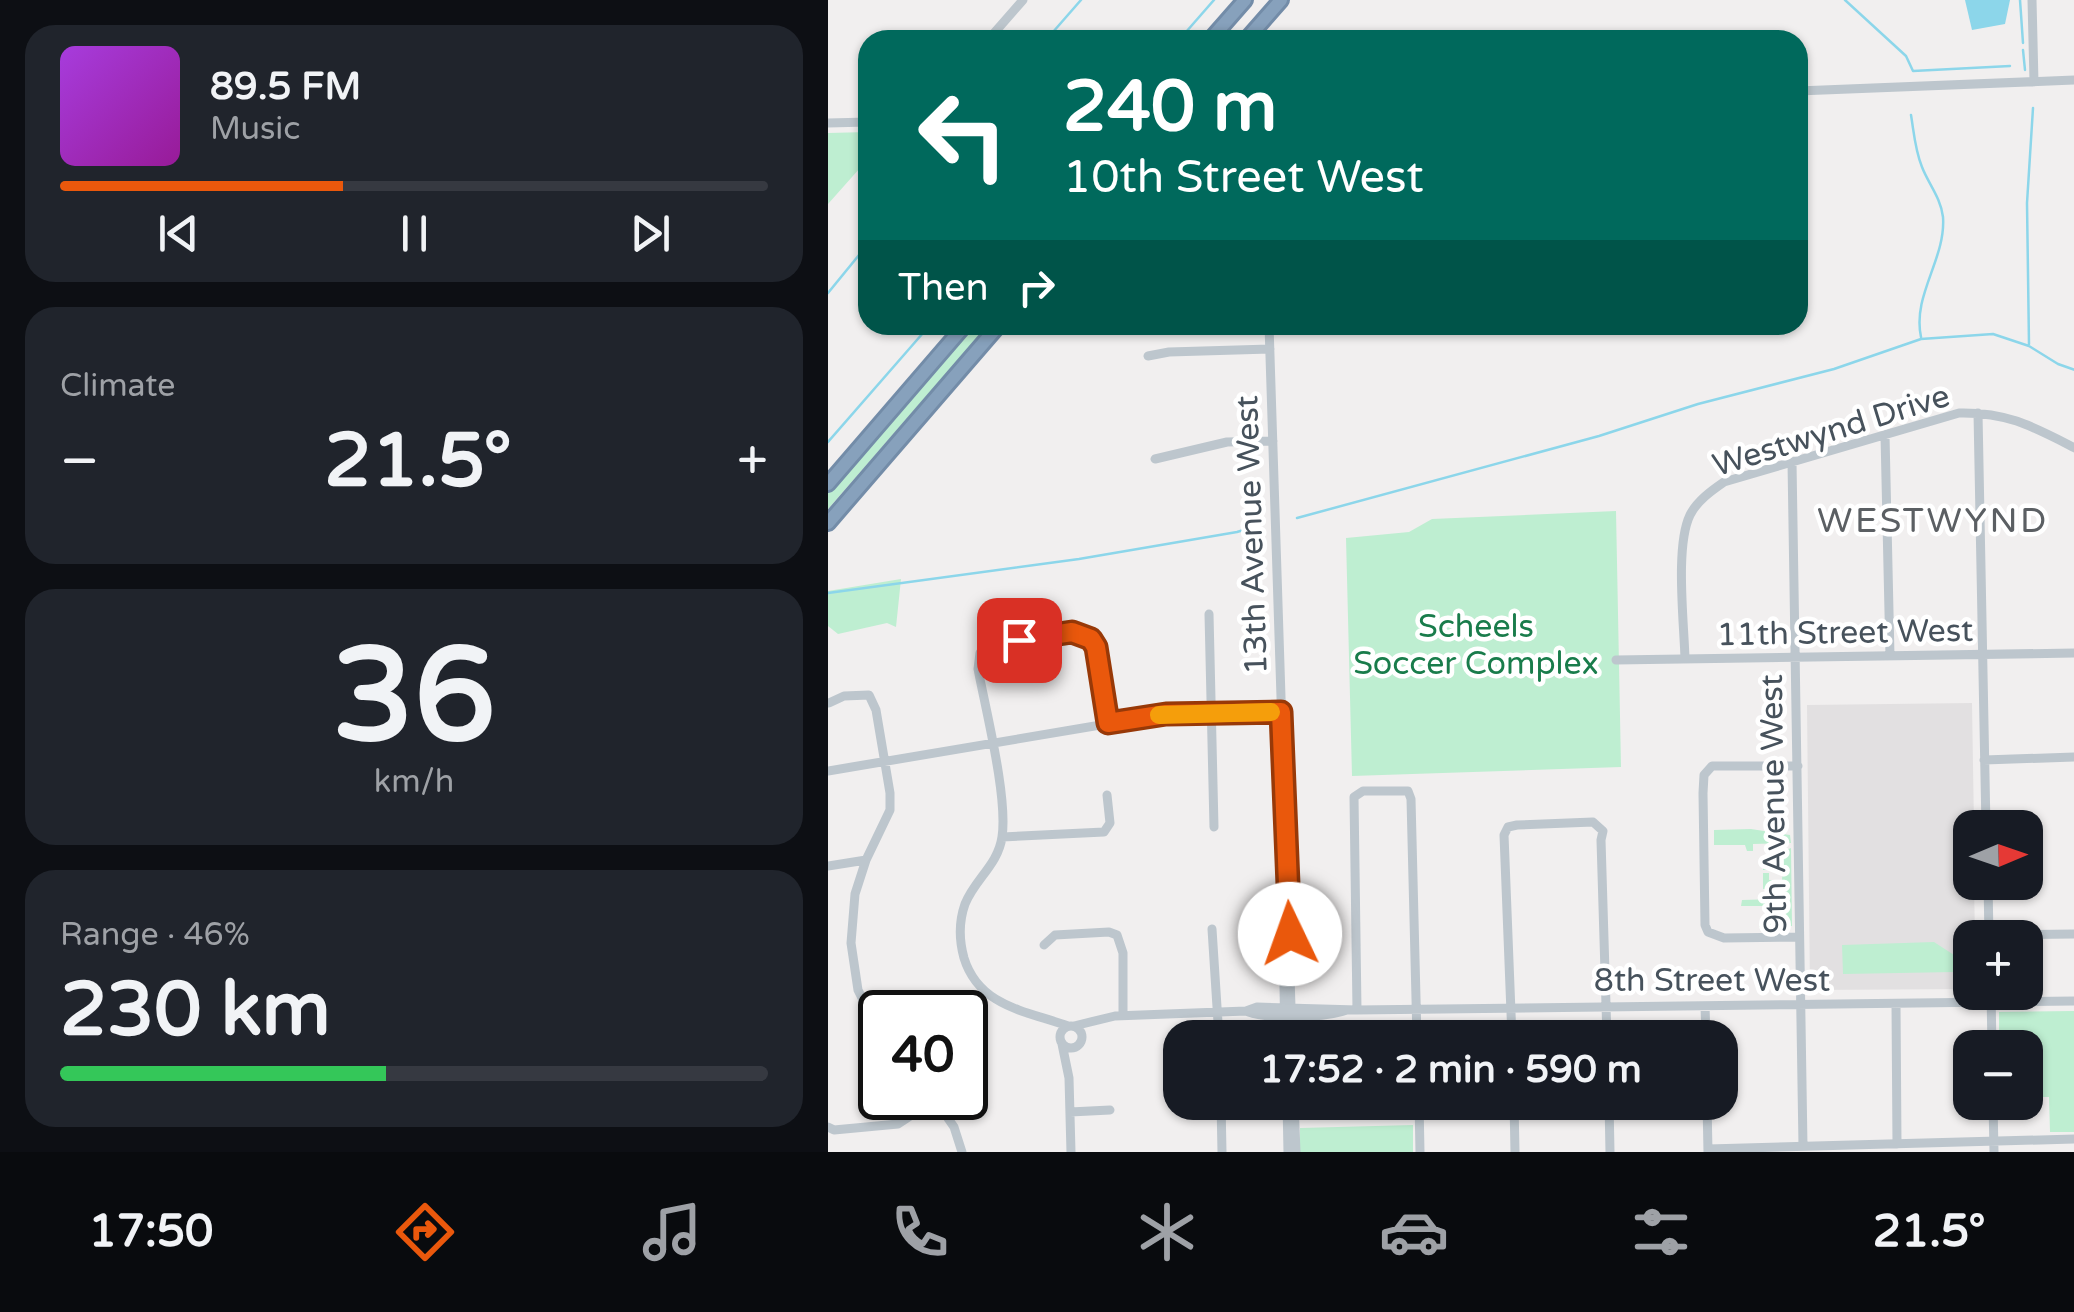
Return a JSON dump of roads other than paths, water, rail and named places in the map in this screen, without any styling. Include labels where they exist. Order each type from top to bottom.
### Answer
[{"type":"highway","points":[[1219,30],[1245,0]]},
{"type":"highway","points":[[1254,30],[1280,0]]},
{"type":"highway","points":[[828,484],[956,335]]},
{"type":"highway","points":[[828,523],[990,335]]},
{"type":"street","points":[[997,30],[1023,0]]},
{"type":"street","points":[[2032,0],[2034,82]]},
{"type":"street","points":[[1808,91],[2074,80]]},
{"type":"street","points":[[828,123],[858,122]]},
{"type":"street","name":"13th Avenue West","points":[[1270,335],[1288,1020]]},
{"type":"street","points":[[1148,356],[1270,350]]},
{"type":"street","points":[[1978,412],[1985,810]]},
{"type":"street","name":"Westwynd Drive","points":[[1685,658],[1683,535],[1692,512],[1724,482],[1959,413],[2014,418],[2074,448]]},
{"type":"street","points":[[1885,435],[1890,656]]},
{"type":"street","points":[[1155,459],[1227,442],[1272,440]]},
{"type":"street","name":"9th Avenue West","points":[[1792,462],[1803,1146]]},
{"type":"street","points":[[1209,614],[1214,828]]},
{"type":"street","points":[[1069,1078],[1080,1042],[1071,1026],[1007,1007],[986,993],[970,973],[961,946],[965,905],[992,866],[1002,837],[1002,810],[978,668],[980,654],[992,645],[1072,632],[1085,634],[1096,647],[1108,723]]},
{"type":"street","name":"11th Street West","points":[[1616,660],[2074,653]]},
{"type":"street","points":[[829,703],[844,696],[869,695],[876,710],[886,762],[890,810],[866,860],[851,918],[858,990]]},
{"type":"street","points":[[828,771],[1154,716],[1281,712]]},
{"type":"street","points":[[1984,760],[2074,757]]},
{"type":"street","points":[[1798,766],[1719,765],[1704,775],[1703,793],[1708,932],[1724,938],[1799,937]]},
{"type":"street","points":[[1353,1010],[1354,797],[1372,791],[1408,791],[1416,1020]]},
{"type":"street","points":[[1002,837],[1104,832],[1110,823],[1107,795]]},
{"type":"street","points":[[1511,1020],[1504,835],[1508,827],[1593,822],[1604,831],[1600,840],[1606,1020]]},
{"type":"street","points":[[828,866],[866,860]]},
{"type":"street","points":[[1212,929],[1218,1020]]},
{"type":"street","points":[[2043,935],[2074,934]]},
{"type":"street","points":[[1044,944],[1055,935],[1116,935],[1123,953],[1123,1015]]},
{"type":"street","name":"8th Street West","points":[[1071,1026],[1123,1015],[1246,1011],[1953,1000]]},
{"type":"street","name":"8th Street West","points":[[2043,1000],[2074,1001]]},
{"type":"street","points":[[1896,1004],[1897,1144]]},
{"type":"street","points":[[1705,1006],[1705,1020]]},
{"type":"street","points":[[1045,1021],[1070,1048],[1100,1020]]},
{"type":"street","points":[[1071,1026],[1061,1040],[1069,1078],[1071,1152]]},
{"type":"street","points":[[1070,1112],[1110,1110]]},
{"type":"street","points":[[828,1127],[834,1130],[898,1124],[904,1120]]},
{"type":"street","points":[[949,1120],[962,1152]]},
{"type":"street","points":[[1221,1120],[1222,1152]]},
{"type":"street","points":[[1287,1120],[1288,1152]]},
{"type":"street","points":[[1295,1120],[1296,1152]]},
{"type":"street","points":[[1419,1120],[1420,1152]]},
{"type":"street","points":[[1514,1120],[1515,1152]]},
{"type":"street","points":[[1609,1120],[1610,1152]]},
{"type":"street","points":[[1707,1120],[1708,1150],[1897,1144],[1993,1147],[2074,1139]]},
{"type":"street","points":[[1992,1120],[1993,1147]]},
{"type":"water","points":[[1965,0],[2010,0],[2005,24],[1972,30]]},
{"type":"waterway","points":[[1055,30],[1081,0]]},
{"type":"waterway","points":[[1188,30],[1214,0]]},
{"type":"waterway","points":[[1845,0],[1906,56],[1913,71],[2010,66]]},
{"type":"waterway","points":[[2020,0],[2023,43]]},
{"type":"waterway","points":[[2023,50],[2025,70]]},
{"type":"waterway","points":[[2029,344],[2027,203],[2033,108]]},
{"type":"waterway","points":[[1911,115],[1920,161],[1943,217],[1940,248],[1921,306],[1921,337]]},
{"type":"waterway","points":[[828,293],[858,256]]},
{"type":"waterway","points":[[1297,518],[1834,369],[1921,339],[1993,334],[2029,346],[2075,370]]},
{"type":"waterway","points":[[828,442],[921,335]]},
{"type":"waterway","points":[[828,593],[1079,559],[1237,532],[1263,524]]},
{"type":"district","name":"WESTWYND","points":[[1933,520]]},
{"type":"park label","name":"Scheels Soccer Complex","points":[[1476,644]]}]
